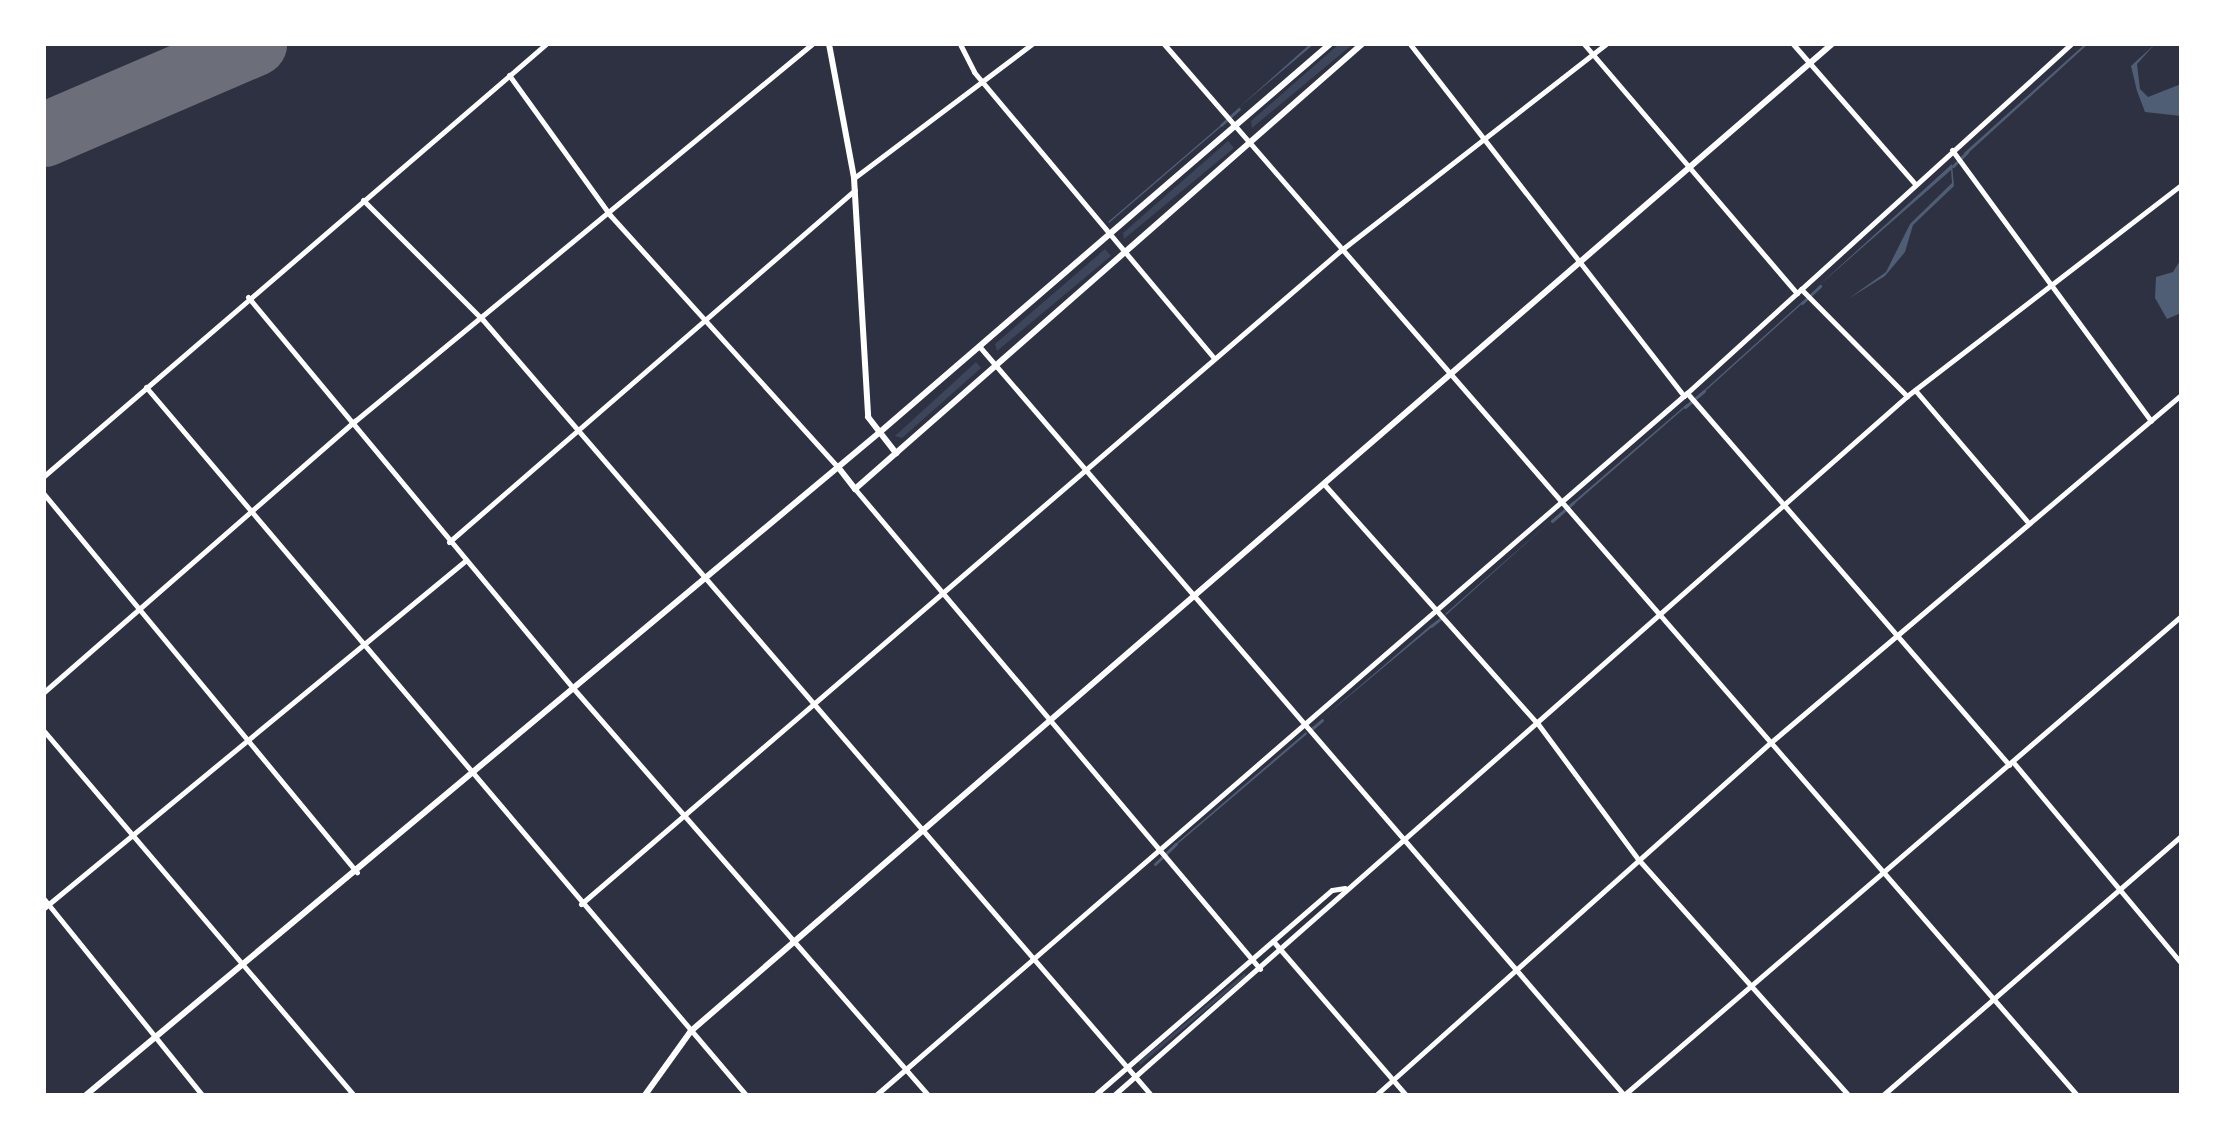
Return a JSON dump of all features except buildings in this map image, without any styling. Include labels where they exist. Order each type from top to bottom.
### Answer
[{"type":"street","points":[[44,476],[248,297],[546,44]]},
{"type":"street","points":[[44,692],[257,511],[355,421],[483,320],[812,44]]},
{"type":"street","points":[[829,44],[854,178],[868,417],[896,453]]},
{"type":"street","points":[[960,44],[982,82],[1214,358]]},
{"type":"street","points":[[854,178],[1032,44]]},
{"type":"street","points":[[1164,44],[1446,375],[1995,997],[2077,1095]]},
{"type":"street","points":[[86,1095],[154,1035],[357,872],[880,432],[1108,235],[1230,121],[1330,44]]},
{"type":"street","points":[[855,489],[1362,44]]},
{"type":"street","points":[[1410,44],[1686,395],[2011,763],[2181,963]]},
{"type":"street","points":[[1584,44],[1799,291],[1809,296],[1907,396]]},
{"type":"street","points":[[581,904],[939,591],[1340,251],[1606,44]]},
{"type":"street","points":[[1793,44],[1915,184]]},
{"type":"street","points":[[645,1095],[691,1031],[1191,594],[1691,170],[1832,44]]},
{"type":"street","points":[[876,1095],[1309,727],[1433,612],[1563,508],[2071,44]]},
{"type":"street","points":[[509,75],[610,215],[838,467],[1047,720],[1260,969]]},
{"type":"street","points":[[1952,150],[2151,421]]},
{"type":"street","points":[[1114,1095],[1281,951],[1345,888],[1538,724],[1907,396],[2181,185]]},
{"type":"street","points":[[449,542],[576,428],[855,190]]},
{"type":"street","points":[[363,200],[483,320],[917,832],[1151,1095]]},
{"type":"street","points":[[248,297],[355,421],[449,542],[573,688],[928,1095]]},
{"type":"street","points":[[979,346],[1405,837],[1624,1095],[1748,985],[1885,874],[2181,616]]},
{"type":"street","points":[[146,387],[257,511],[471,774],[746,1095]]},
{"type":"street","points":[[1915,390],[2027,521]]},
{"type":"street","points":[[1376,1095],[1770,743],[2027,521],[2181,395]]},
{"type":"street","points":[[1323,482],[1433,612],[1538,724],[1638,859],[1848,1095]]},
{"type":"street","points":[[44,494],[357,872]]},
{"type":"street","points":[[202,1095],[45,904],[465,561]]},
{"type":"street","points":[[44,731],[354,1095]]},
{"type":"street","points":[[1883,1095],[2181,836]]},
{"type":"street","points":[[1095,1095],[1332,890],[1345,888]]},
{"type":"street","points":[[1273,941],[1406,1095]]},
{"type":"shaded area","points":[[1310,44],[1314,44],[1236,110]]},
{"type":"shaded area","points":[[1339,44],[1353,44],[1252,128],[1251,121]]},
{"type":"shaded area","points":[[2088,44],[1966,155],[1964,153]]},
{"type":"shaded area","points":[[2155,44],[2137,64],[2140,89],[2148,97],[2181,84],[2181,116],[2145,112],[2137,91],[2131,66]]},
{"type":"shaded area","points":[[1221,125],[1222,126],[1108,222]]},
{"type":"shaded area","points":[[1228,141],[1234,148],[1124,239],[1123,233]]},
{"type":"shaded area","points":[[1952,164],[1954,186],[1913,225],[1905,252],[1885,276],[1848,299],[1886,272],[1910,224],[1952,183],[1951,170],[1816,288]]},
{"type":"shaded area","points":[[1105,249],[1111,256],[997,351],[995,344]]},
{"type":"shaded area","points":[[2181,259],[2181,313],[2167,319],[2155,298],[2156,277],[2173,272]]},
{"type":"shaded area","points":[[1803,301],[1804,302],[1701,393]]},
{"type":"shaded area","points":[[976,362],[981,368],[902,438],[895,436]]},
{"type":"shaded area","points":[[1688,405],[1573,505],[1572,503]]},
{"type":"shaded area","points":[[1554,518],[1446,615],[1445,614]]},
{"type":"shaded area","points":[[1431,625],[1432,627],[1319,721]]},
{"type":"shaded area","points":[[1306,732],[1307,734],[1173,846]]},
{"type":"shaded area","points":[[1245,973],[1246,976],[1140,1065],[1139,1062]]},
{"type":"waterway","points":[[1221,125],[1239,109]]},
{"type":"waterway","points":[[1953,166],[1967,152]]},
{"type":"waterway","points":[[1802,303],[1820,286]]},
{"type":"waterway","points":[[1685,407],[1704,391]]},
{"type":"waterway","points":[[1552,521],[1573,503]]},
{"type":"waterway","points":[[1431,626],[1444,616]]},
{"type":"waterway","points":[[1309,731],[1322,720]]},
{"type":"waterway","points":[[1155,864],[1176,844]]},
{"type":"runway","points":[[44,135],[255,44]]}]
